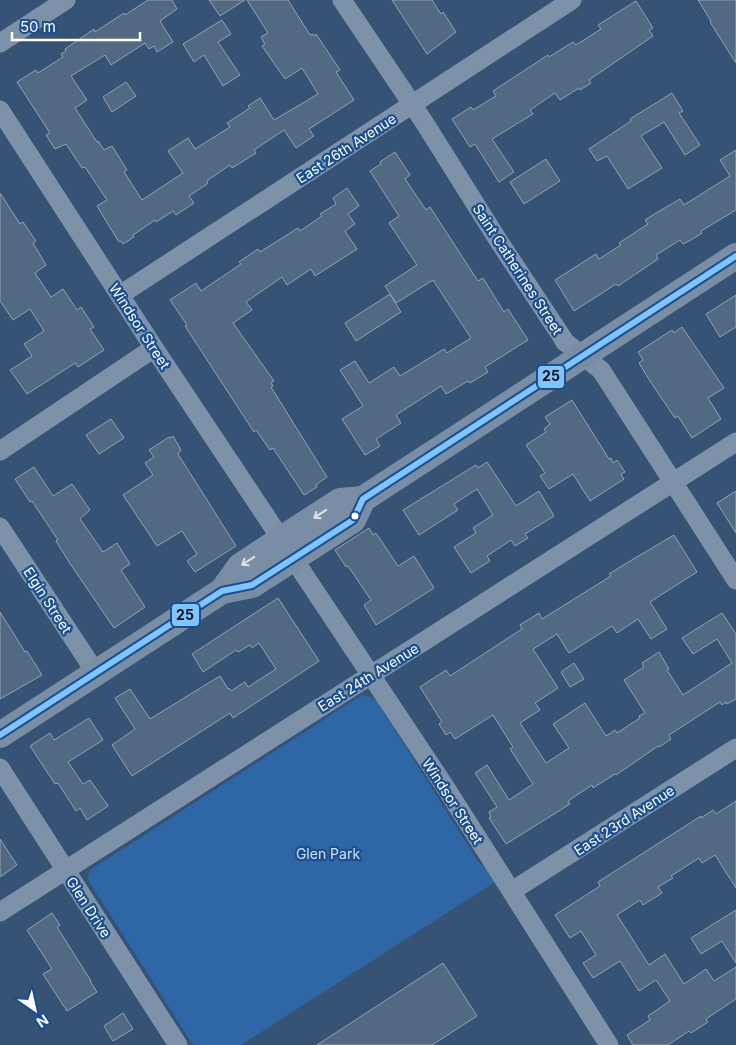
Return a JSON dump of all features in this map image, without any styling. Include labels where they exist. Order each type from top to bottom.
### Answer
[{"type":"main road","points":[[0,735],[222,591],[252,585],[287,549],[340,501],[363,500],[736,256]]},
{"type":"street","points":[[0,43],[66,0]]},
{"type":"street","name":"Saint Catherines Street","points":[[342,0],[412,104],[565,342],[602,370],[736,580]]},
{"type":"street","name":"East 26th Avenue","points":[[120,295],[572,0]]},
{"type":"street","name":"Windsor Street","points":[[0,110],[154,348],[512,891],[610,1045]]},
{"type":"street","points":[[0,451],[154,348]]},
{"type":"street","name":"East 24th Avenue","points":[[0,912],[736,442]]},
{"type":"street","name":"Elgin Street","points":[[0,528],[96,673]]},
{"type":"street","name":"East 23rd Avenue","points":[[512,891],[736,748]]},
{"type":"street","name":"Glen Drive","points":[[0,768],[178,1045]]},
{"type":"green space","name":"Glen Park","points":[[362,695],[377,701],[479,863],[484,866],[495,882],[241,1045],[193,1045],[90,883],[88,879],[90,870]]},
{"type":"building","points":[[148,0],[172,0],[177,9],[160,21],[173,42],[157,52],[154,46],[149,49],[145,43],[111,65],[105,55],[71,76],[87,100],[75,108],[104,150],[112,146],[127,170],[124,172],[142,200],[183,173],[168,151],[188,138],[195,149],[230,127],[227,123],[250,108],[248,106],[260,98],[274,120],[318,94],[302,68],[285,79],[262,46],[265,44],[261,37],[268,33],[247,0],[288,0],[310,35],[313,34],[315,36],[316,34],[340,70],[336,72],[354,100],[309,129],[314,136],[296,148],[284,130],[254,150],[256,153],[232,168],[230,165],[208,180],[207,184],[189,196],[194,203],[176,215],[173,211],[156,222],[155,220],[123,244],[121,241],[119,242],[97,206],[107,200],[85,167],[82,168],[66,144],[55,149],[46,135],[50,133],[17,82],[36,70],[38,73],[63,57],[61,54],[66,51],[65,49],[94,29],[95,32]]},
{"type":"building","points":[[209,0],[245,0],[220,16]]},
{"type":"building","points":[[392,0],[432,0],[441,14],[443,12],[456,32],[427,54]]},
{"type":"building","points":[[698,0],[736,0],[736,63],[710,22]]},
{"type":"building","points":[[636,1],[653,28],[649,30],[653,36],[589,80],[591,83],[560,100],[555,93],[530,110],[533,114],[492,139],[514,172],[499,182],[475,144],[470,147],[452,119],[471,107],[473,110],[496,96],[493,91],[548,55],[549,57],[573,42],[576,45],[601,29],[598,25]]},
{"type":"building","points":[[222,20],[231,34],[218,42],[240,75],[223,86],[204,55],[194,62],[183,44]]},
{"type":"building","points":[[126,82],[136,96],[112,112],[103,97]]},
{"type":"building","points":[[672,93],[683,111],[679,113],[700,145],[685,155],[664,122],[641,136],[662,168],[628,189],[607,156],[597,161],[589,149],[631,121],[630,119]]},
{"type":"building","points":[[736,150],[736,210],[701,231],[702,233],[691,240],[683,244],[680,240],[656,255],[658,259],[618,286],[616,284],[574,311],[555,280],[596,254],[599,259],[621,245],[619,243],[648,224],[645,220],[658,212],[680,199],[684,205],[730,176],[720,160]]},
{"type":"building","points":[[395,152],[410,175],[405,179],[426,210],[430,207],[478,281],[483,278],[504,312],[508,309],[528,340],[485,367],[488,372],[470,383],[468,381],[446,394],[441,386],[396,415],[401,423],[376,439],[380,446],[365,455],[342,419],[363,406],[340,370],[355,361],[369,383],[394,367],[400,376],[444,349],[447,353],[471,338],[433,280],[396,303],[385,286],[417,265],[389,223],[399,216],[370,171]]},
{"type":"building","points":[[546,159],[560,181],[524,204],[510,182]]},
{"type":"building","points":[[347,188],[359,206],[348,214],[355,224],[345,231],[357,249],[315,276],[311,269],[287,285],[282,277],[246,302],[252,310],[233,323],[274,381],[271,383],[273,386],[271,387],[327,477],[316,485],[317,487],[304,495],[273,448],[270,450],[256,430],[254,432],[170,300],[196,283],[201,291],[241,264],[239,262],[258,249],[260,252],[298,228],[300,231],[322,216],[320,214],[336,204],[333,198]]},
{"type":"building","points":[[0,193],[20,224],[23,222],[36,241],[33,243],[46,265],[35,273],[51,297],[63,289],[77,310],[81,307],[94,327],[90,329],[104,350],[78,367],[75,363],[27,394],[10,370],[32,356],[24,344],[44,331],[30,309],[13,320],[0,301]]},
{"type":"building","points":[[390,294],[401,312],[356,341],[345,323]]},
{"type":"building","points":[[736,295],[736,327],[720,337],[706,314]]},
{"type":"building","points":[[682,327],[724,388],[708,398],[721,419],[692,438],[678,416],[675,418],[648,378],[639,363],[643,360],[638,352],[672,330],[674,333]]},
{"type":"building","points":[[572,400],[609,459],[611,458],[613,463],[617,460],[625,472],[621,474],[624,479],[590,501],[573,474],[549,489],[540,476],[545,473],[526,445],[546,432],[544,429],[550,424],[545,417]]},
{"type":"building","points":[[111,419],[124,438],[99,454],[86,435]]},
{"type":"building","points":[[173,436],[181,450],[178,454],[236,546],[195,572],[187,561],[197,554],[182,531],[157,546],[123,495],[153,475],[145,463],[154,457],[149,450]]},
{"type":"building","points":[[487,462],[516,506],[539,491],[554,516],[525,534],[528,538],[515,546],[511,540],[487,556],[490,561],[471,573],[454,547],[476,533],[473,528],[493,515],[477,489],[454,504],[458,510],[419,535],[403,510],[476,465],[478,468]]},
{"type":"building","points":[[34,467],[53,496],[72,484],[90,510],[80,519],[103,552],[117,543],[130,564],[121,570],[145,607],[114,628],[69,562],[56,541],[58,540],[15,479]]},
{"type":"building","points":[[736,491],[736,533],[717,503]]},
{"type":"building","points":[[369,528],[373,535],[376,533],[398,566],[414,556],[434,588],[376,625],[364,605],[371,600],[335,550]]},
{"type":"building","points":[[674,535],[697,572],[650,602],[667,629],[651,639],[638,619],[617,633],[612,626],[569,653],[557,634],[533,649],[558,688],[535,703],[540,710],[520,723],[546,763],[569,748],[553,724],[585,703],[606,736],[615,730],[617,733],[645,713],[624,680],[644,667],[642,663],[659,652],[669,669],[667,670],[683,695],[732,663],[717,639],[693,654],[682,638],[722,613],[736,634],[736,699],[722,705],[720,702],[669,735],[671,739],[659,747],[593,788],[592,785],[568,801],[570,804],[506,844],[489,818],[491,817],[489,812],[497,807],[475,773],[487,765],[509,800],[533,784],[510,749],[513,747],[493,715],[455,739],[450,732],[446,735],[439,724],[442,722],[420,687],[446,670],[450,676],[522,629],[520,625],[539,613],[542,619],[611,576],[609,574]]},
{"type":"building","points":[[278,598],[319,661],[233,718],[230,713],[132,776],[112,745],[135,729],[115,698],[130,689],[150,719],[220,676],[231,691],[245,682],[248,687],[276,669],[259,643],[252,648],[250,645],[238,652],[236,650],[203,672],[192,654]]},
{"type":"building","points":[[0,612],[42,675],[0,699]]},
{"type":"building","points":[[574,663],[584,679],[570,687],[561,672]]},
{"type":"building","points":[[89,718],[103,740],[68,762],[83,784],[90,780],[108,806],[87,820],[80,808],[76,811],[58,783],[55,784],[30,746],[50,733],[54,740]]},
{"type":"building","points":[[736,801],[736,888],[715,855],[702,863],[699,858],[658,887],[662,893],[643,905],[640,900],[617,915],[649,965],[665,954],[684,984],[706,969],[714,981],[736,967],[736,999],[706,1019],[708,1022],[691,1033],[689,1031],[668,1045],[633,1045],[627,1035],[650,1020],[648,1016],[670,1001],[656,980],[639,991],[620,961],[593,978],[583,963],[596,955],[581,931],[570,938],[555,915],[600,886],[598,882],[701,816],[701,818],[713,810],[716,814]]},
{"type":"building","points":[[0,839],[17,865],[0,877]]},
{"type":"building","points":[[736,910],[736,963],[722,941],[701,954],[691,938]]},
{"type":"building","points":[[52,913],[60,925],[57,927],[97,992],[67,1011],[43,974],[52,969],[27,930]]},
{"type":"building","points":[[443,963],[477,1016],[432,1045],[317,1045]]},
{"type":"building","points":[[123,1013],[133,1029],[113,1041],[104,1026]]},
{"type":"transit line","name":"25","points":[[0,735],[222,591],[252,585],[353,520],[363,499],[736,256]]}]
